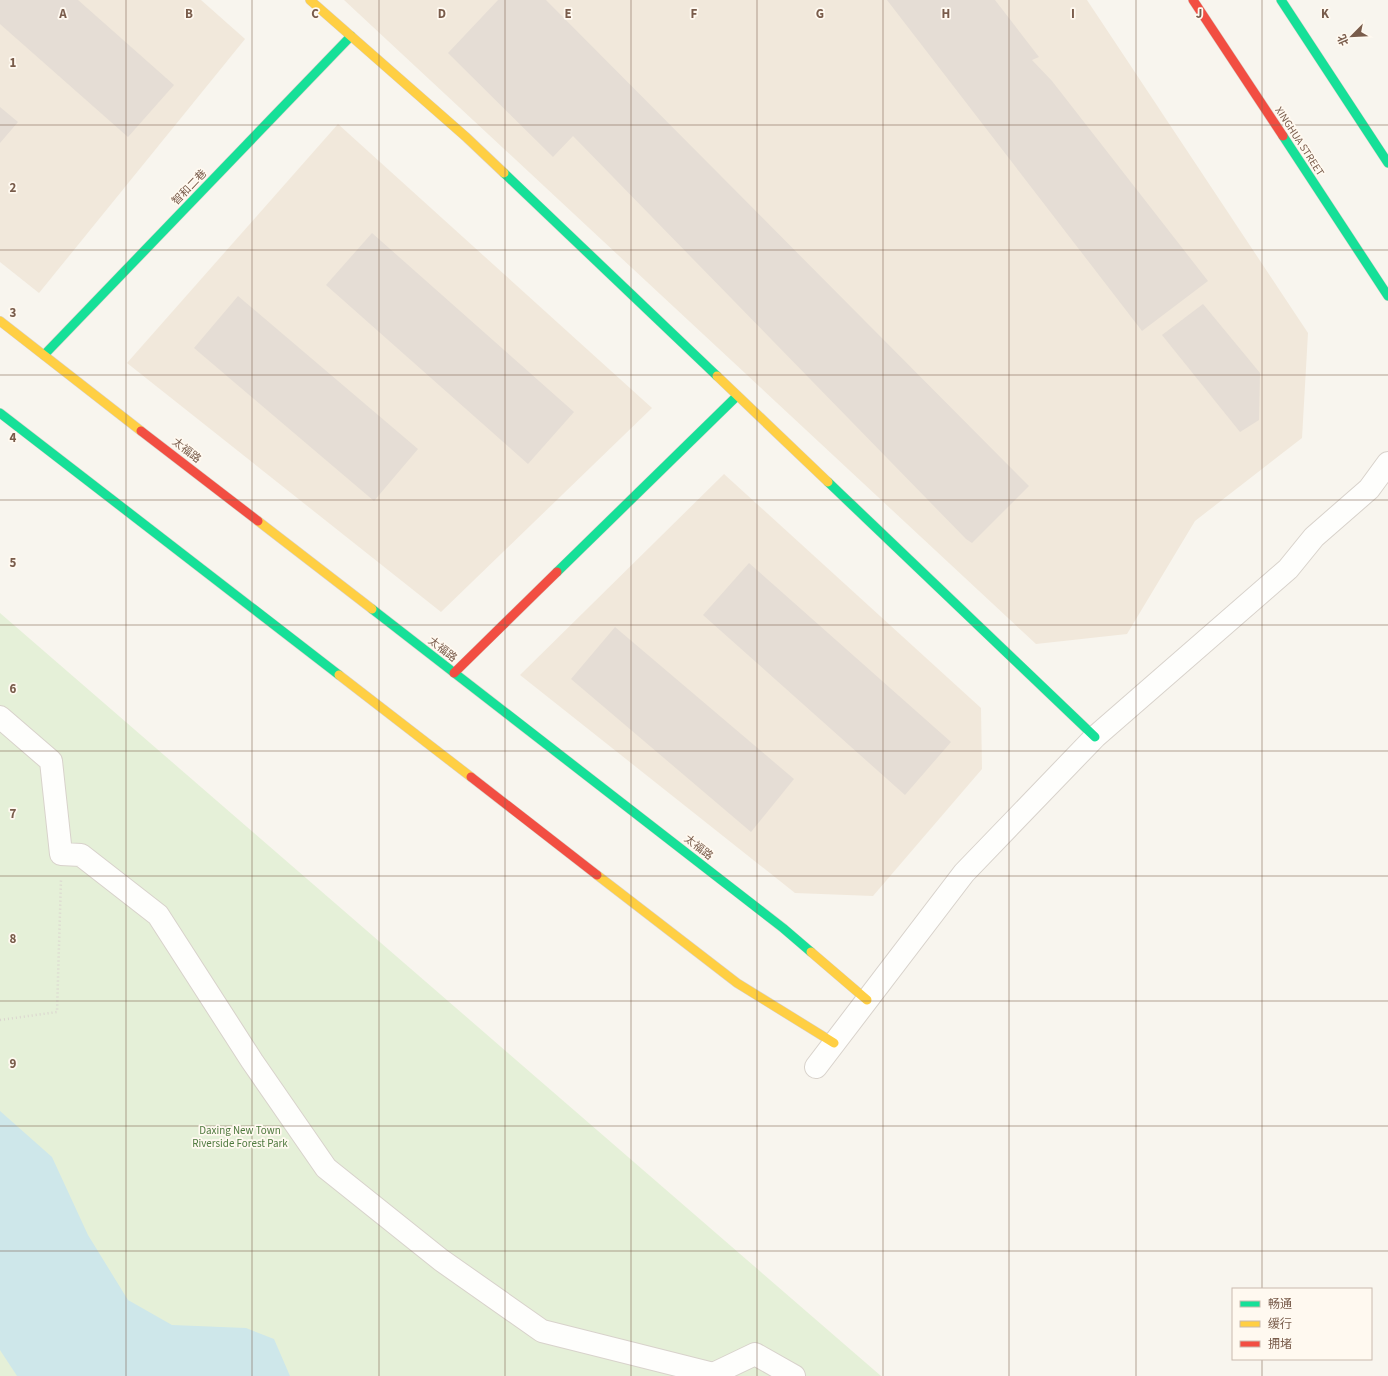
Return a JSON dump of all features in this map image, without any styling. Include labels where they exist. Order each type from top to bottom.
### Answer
[{"type":"main road","points":[[310,0],[466,137],[1095,737]]},
{"type":"main road","name":"XINGHUA STREET","points":[[1193,0],[1388,296]]},
{"type":"main road","points":[[1281,0],[1388,163]]},
{"type":"main road","name":"智和二巷","points":[[44,355],[351,36]]},
{"type":"main road","name":"太福路","points":[[0,321],[783,928],[867,1000]]},
{"type":"main road","points":[[454,672],[737,396]]},
{"type":"main road","points":[[0,413],[738,984],[834,1043]]},
{"type":"street","points":[[816,1067],[964,874],[1095,737],[1288,569],[1314,537],[1369,489],[1388,463]]},
{"type":"street","points":[[0,717],[51,761],[61,854],[81,855],[158,915],[252,1061],[326,1168],[441,1260],[542,1331],[711,1375],[755,1354],[794,1376]]},
{"type":"path","points":[[0,1020],[58,1012],[61,854]]},
{"type":"shaded area","points":[[0,0],[201,0],[245,39],[39,293],[0,262]]},
{"type":"shaded area","points":[[344,0],[1087,0],[1308,333],[1302,438],[1195,521],[1127,634],[1036,644]]},
{"type":"shaded area","points":[[338,124],[652,408],[441,612],[127,363]]},
{"type":"shaded area","points":[[724,474],[981,708],[982,769],[873,896],[795,893],[520,675]]},
{"type":"green space","name":"Daxing New Town Riverside Forest Park","points":[[0,613],[881,1376],[0,1376]]},
{"type":"water","points":[[0,1111],[52,1157],[88,1235],[128,1300],[172,1325],[246,1328],[274,1339],[290,1376],[17,1376],[0,1350]]},
{"type":"building","points":[[0,0],[78,0],[174,85],[128,137],[0,24]]},
{"type":"building","points":[[498,0],[546,0],[1029,486],[972,543],[966,539],[573,136],[553,157],[448,53]]},
{"type":"building","points":[[887,0],[995,0],[1039,57],[1032,60],[1052,81],[1208,281],[1142,331]]},
{"type":"building","points":[[0,107],[18,122],[0,143]]},
{"type":"building","points":[[372,233],[574,412],[528,464],[326,285]]},
{"type":"building","points":[[238,296],[418,449],[374,501],[194,348]]},
{"type":"building","points":[[1203,304],[1260,373],[1259,420],[1240,432],[1162,335]]},
{"type":"building","points":[[749,563],[951,742],[905,795],[703,615]]},
{"type":"building","points":[[615,627],[794,779],[751,832],[571,679]]},
{"type":"traffic: fast","points":[[1281,0],[1388,163]]},
{"type":"traffic: fast","points":[[44,355],[351,36]]},
{"type":"traffic: fast","points":[[1283,136],[1388,296]]},
{"type":"traffic: fast","points":[[504,173],[717,376]]},
{"type":"traffic: fast","points":[[557,572],[737,396]]},
{"type":"traffic: fast","points":[[0,413],[339,675]]},
{"type":"traffic: fast","points":[[828,482],[1095,737]]},
{"type":"traffic: fast","points":[[372,609],[783,928],[811,952]]},
{"type":"traffic: slow","points":[[310,0],[466,137],[504,173]]},
{"type":"traffic: slow","points":[[0,321],[141,431]]},
{"type":"traffic: slow","points":[[717,376],[828,482]]},
{"type":"traffic: slow","points":[[258,521],[372,609]]},
{"type":"traffic: slow","points":[[339,675],[471,777]]},
{"type":"traffic: slow","points":[[597,875],[737,983],[834,1043]]},
{"type":"traffic: slow","points":[[811,952],[867,1000]]},
{"type":"traffic: jam","points":[[1193,0],[1283,136]]},
{"type":"traffic: jam","points":[[141,431],[258,521]]},
{"type":"traffic: jam","points":[[454,673],[557,572]]},
{"type":"traffic: jam","points":[[471,777],[597,875]]}]
